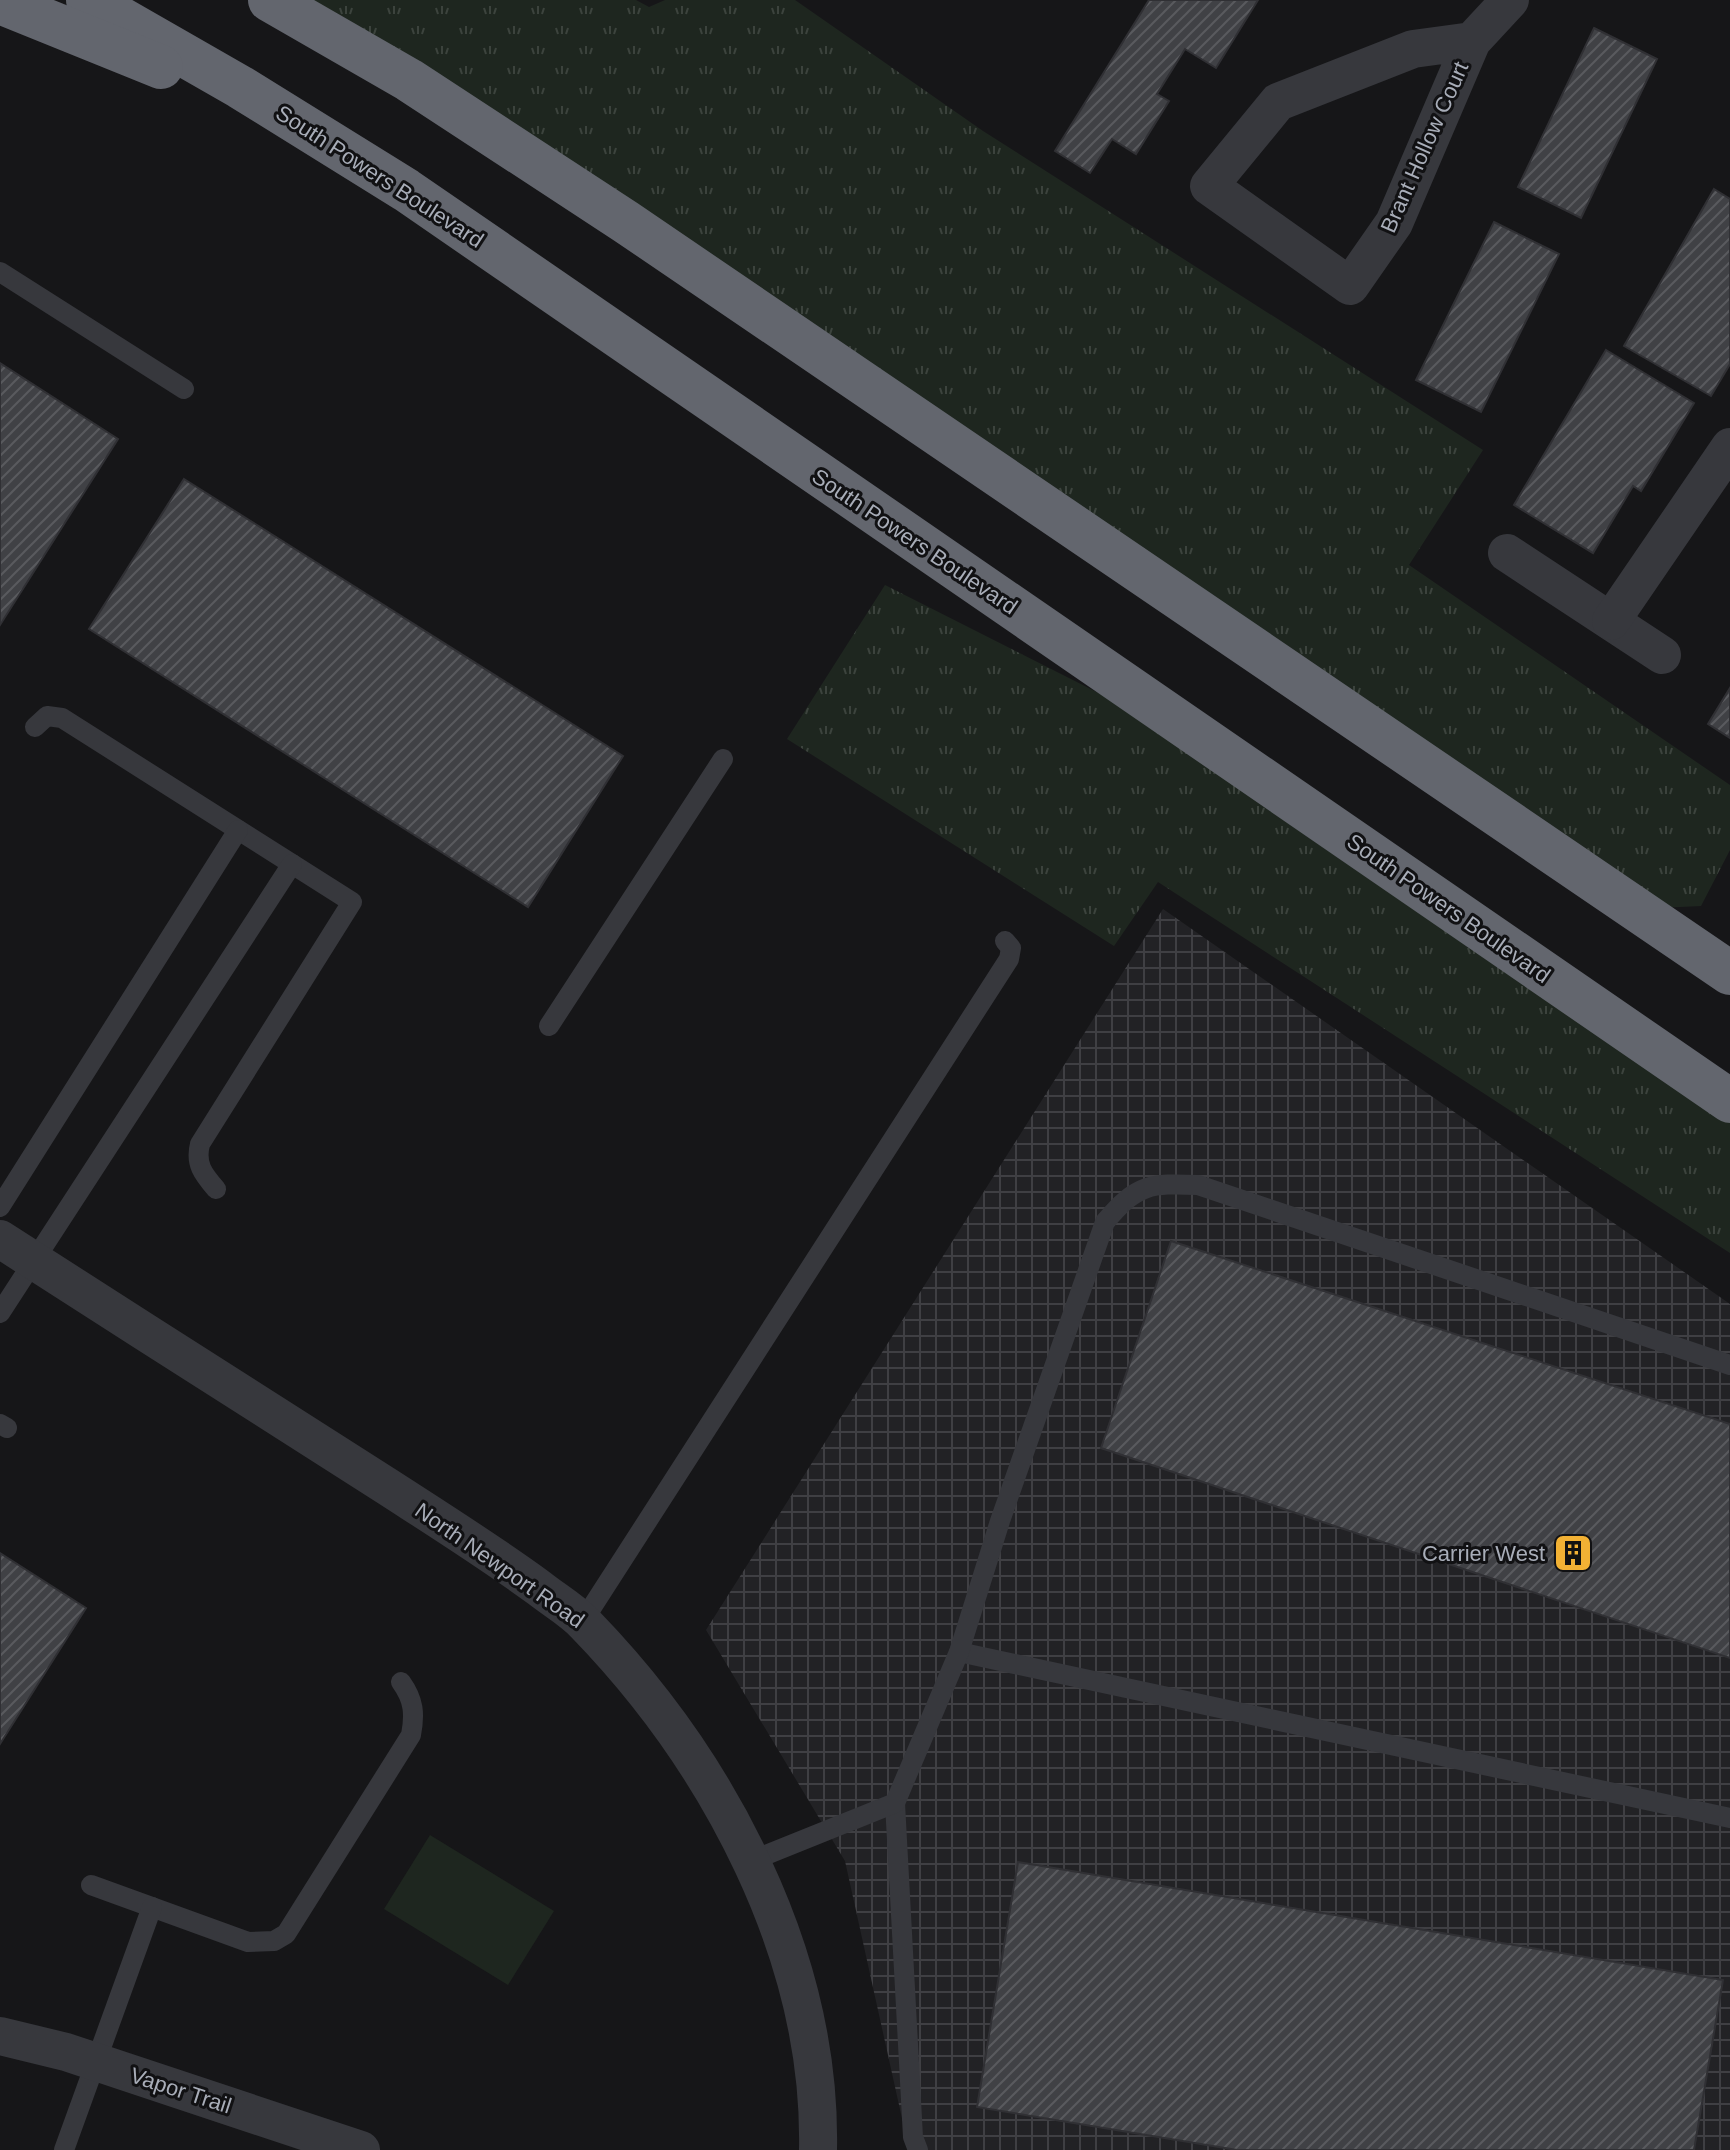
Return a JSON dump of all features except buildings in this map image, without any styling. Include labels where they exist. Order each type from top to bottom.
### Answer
[{"type":"highway","name":"South Powers Boulevard","points":[[88,0],[240,87],[406,190],[1730,1101]]},
{"type":"highway","points":[[270,0],[409,80]]},
{"type":"highway","points":[[297,0],[409,80],[679,257],[1730,973]]},
{"type":"highway","points":[[0,2],[176,73],[406,190]]},
{"type":"street","name":"Brant Hollow Court","points":[[1472,41],[1413,49],[1278,102],[1209,186],[1350,286],[1394,223],[1472,41],[1510,0]]},
{"type":"street","points":[[1611,621],[1730,447]]},
{"type":"street","points":[[1507,553],[1662,655]]},
{"type":"street","name":"North Newport Road","points":[[0,1239],[489,1552],[583,1621],[654,1704],[690,1755],[716,1793],[751,1861],[786,1950],[812,2057],[819,2112],[818,2150]]},
{"type":"street","name":"Vapor Trail","points":[[0,2036],[96,2062],[361,2150]]},
{"type":"lane","points":[[0,272],[184,389]]},
{"type":"lane","points":[[35,727],[47,716],[62,718],[352,902],[200,1144],[197,1158],[203,1175],[216,1189]]},
{"type":"lane","points":[[549,1026],[723,759]]},
{"type":"lane","points":[[0,1207],[238,830]]},
{"type":"lane","points":[[0,1313],[292,864]]},
{"type":"lane","points":[[583,1621],[1009,959],[1011,948],[1005,941]]},
{"type":"lane","points":[[918,2150],[913,2137],[895,1803],[959,1652],[1105,1222],[1129,1194],[1163,1183],[1198,1185],[1730,1365]]},
{"type":"lane","points":[[959,1652],[1730,1818]]},
{"type":"lane","points":[[91,1885],[248,1942],[274,1941],[286,1934],[411,1735],[415,1714],[411,1695],[401,1682]]},
{"type":"lane","points":[[751,1861],[895,1803]]},
{"type":"lane","points":[[64,2150],[152,1907]]},
{"type":"shaded area","points":[[1163,909],[1730,1304],[1730,2150],[909,2150],[845,1861],[706,1630]]},
{"type":"green space","points":[[299,0],[636,0],[649,7],[665,0],[795,0],[983,131],[1483,450],[1409,565],[1730,785],[1730,850],[1701,906],[1636,909]]},
{"type":"green space","points":[[885,585],[1239,764],[1730,1101],[1730,1253],[1158,882],[1114,946],[787,739]]},
{"type":"green space","points":[[430,1835],[554,1911],[508,1985],[384,1909]]},
{"type":"place","name":"Carrier West","points":[[1573,1553]]}]
